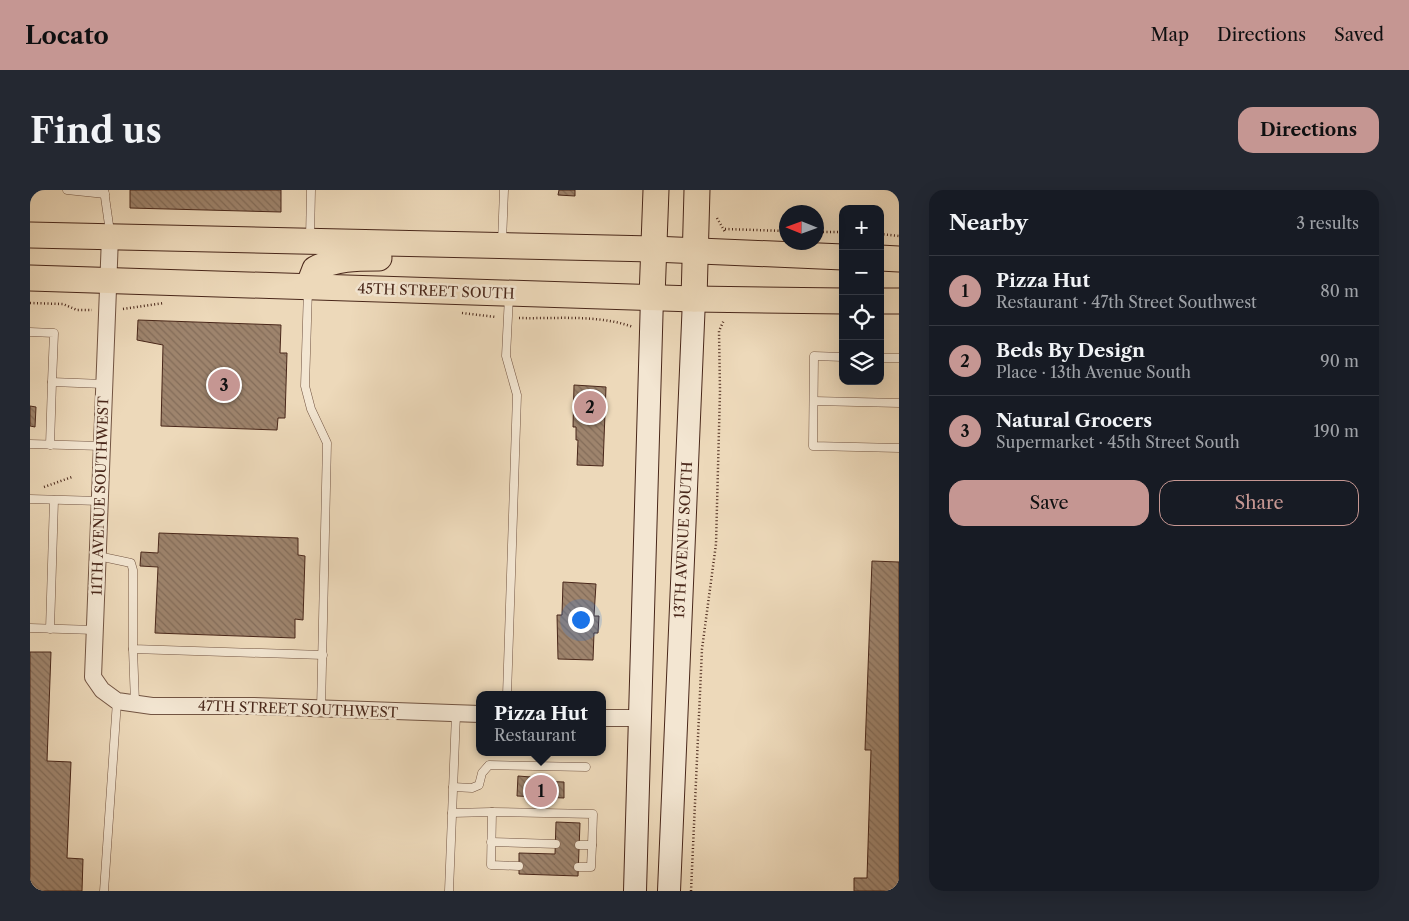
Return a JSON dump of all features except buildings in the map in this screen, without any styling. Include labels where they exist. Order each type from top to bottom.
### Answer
[{"type":"main road","points":[[635,891],[656,190]]},
{"type":"main road","name":"13TH AVENUE SOUTH","points":[[669,891],[697,190]]},
{"type":"main road","points":[[30,235],[653,249],[839,257]]},
{"type":"main road","points":[[192,283],[212,274],[281,273],[298,269],[308,260],[310,240]]},
{"type":"main road","points":[[308,287],[315,269],[345,258],[428,256],[502,247]]},
{"type":"main road","points":[[884,258],[899,259]]},
{"type":"main road","name":"45TH STREET SOUTH","points":[[30,278],[694,299],[839,301]]},
{"type":"main road","points":[[641,718],[652,719],[659,726],[662,742],[660,842],[661,880],[664,891]]},
{"type":"street","name":"11TH AVENUE SOUTHWEST","points":[[110,237],[93,677],[102,690],[117,700]]},
{"type":"street","name":"47TH STREET SOUTHWEST","points":[[117,700],[152,706],[476,714]]},
{"type":"street","points":[[606,718],[641,718]]},
{"type":"lane","points":[[67,190],[105,192],[110,237]]},
{"type":"lane","points":[[310,240],[312,190]]},
{"type":"lane","points":[[502,247],[504,190]]},
{"type":"lane","points":[[308,287],[305,386],[310,409],[327,443],[321,709]]},
{"type":"lane","points":[[507,691],[517,395],[506,356],[509,293]]},
{"type":"lane","points":[[30,332],[54,333],[50,445]]},
{"type":"lane","points":[[839,357],[814,356],[813,446],[899,448]]},
{"type":"lane","points":[[884,358],[899,358]]},
{"type":"lane","points":[[52,382],[104,384]]},
{"type":"lane","points":[[814,401],[899,403]]},
{"type":"lane","points":[[30,444],[102,446]]},
{"type":"lane","points":[[30,499],[100,501]]},
{"type":"lane","points":[[50,629],[54,500]]},
{"type":"lane","points":[[98,556],[131,563],[133,570],[135,703]]},
{"type":"lane","points":[[30,628],[95,630]]},
{"type":"lane","points":[[133,649],[323,655]]},
{"type":"lane","points":[[104,891],[117,700]]},
{"type":"lane","points":[[449,891],[456,714]]},
{"type":"lane","points":[[453,787],[476,787],[479,784],[482,772],[489,765],[586,767]]},
{"type":"lane","points":[[492,812],[491,865],[519,866]]},
{"type":"lane","points":[[452,813],[592,814],[591,867],[578,867]]},
{"type":"lane","points":[[492,842],[556,844]]},
{"type":"lane","points":[[579,845],[592,845]]},
{"type":"path","points":[[724,252],[725,229],[779,231]]},
{"type":"path","points":[[824,232],[839,232]]},
{"type":"path","points":[[884,234],[899,236]]},
{"type":"path","points":[[691,891],[702,649],[716,544],[720,392],[719,331],[724,323],[723,299]]},
{"type":"path","points":[[30,303],[63,304],[77,310]]},
{"type":"path","points":[[532,318],[584,318],[619,322],[634,327]]},
{"type":"path","points":[[38,486],[47,487],[72,477]]},
{"type":"place","name":"Natural Grocers","points":[[224,385]]},
{"type":"place","name":"Beds By Design","points":[[590,407]]},
{"type":"place","name":"Pizza Hut","points":[[541,791]]}]
